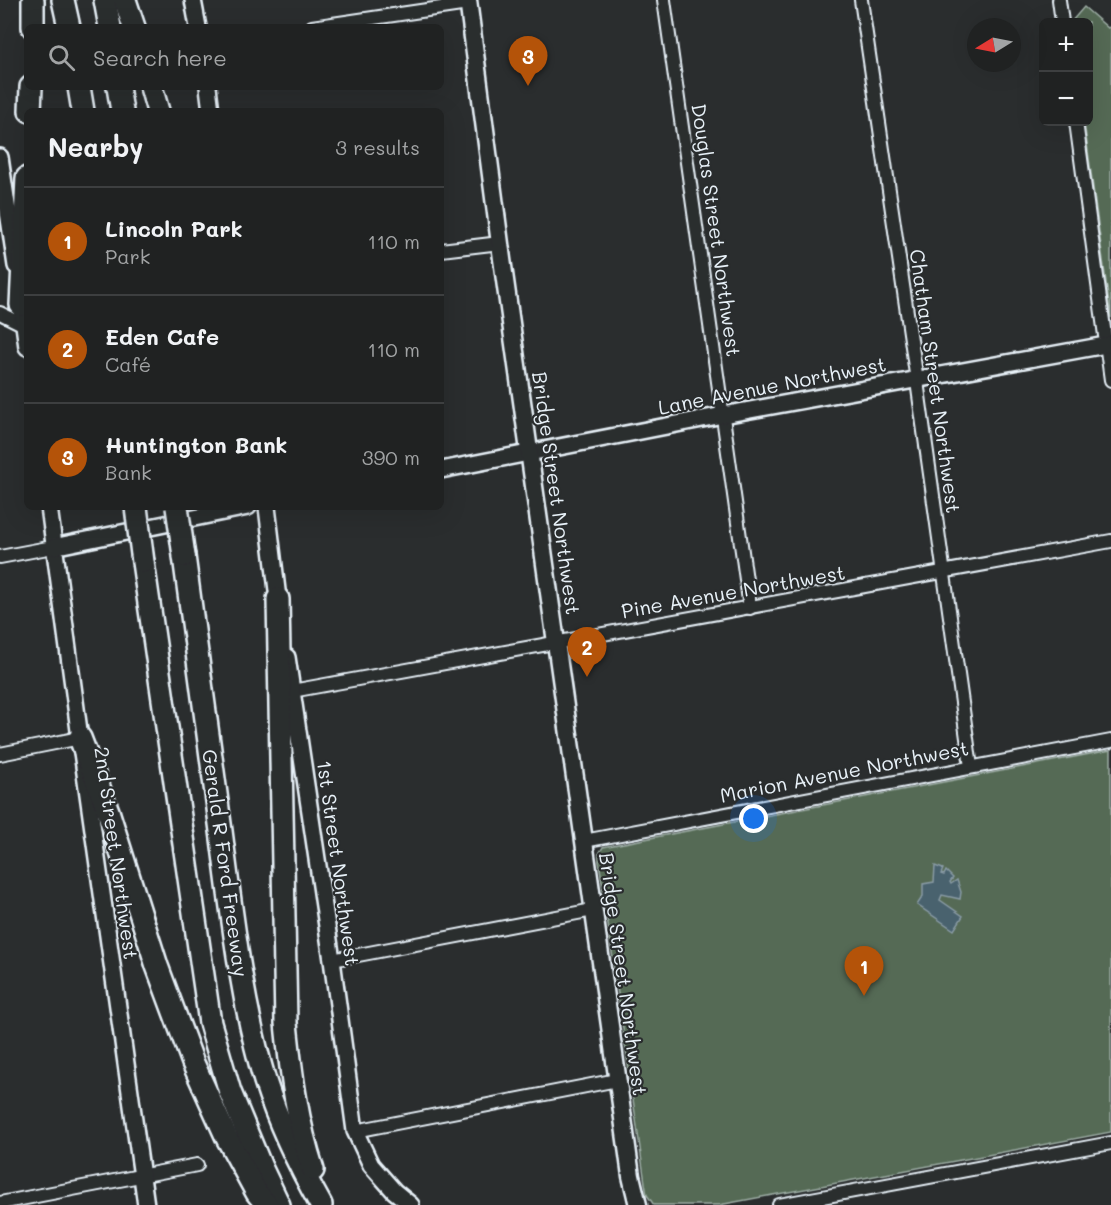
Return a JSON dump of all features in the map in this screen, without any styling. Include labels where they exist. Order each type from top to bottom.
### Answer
[{"type":"highway","points":[[33,0],[33,24]]},
{"type":"highway","points":[[63,0],[68,24]]},
{"type":"highway","points":[[105,0],[109,24]]},
{"type":"highway","points":[[125,0],[133,24]]},
{"type":"highway","points":[[30,108],[31,90]]},
{"type":"highway","points":[[80,90],[82,108]]},
{"type":"highway","points":[[118,90],[122,108]]},
{"type":"highway","points":[[152,90],[157,108]]},
{"type":"highway","points":[[22,315],[24,260]]},
{"type":"highway","name":"Gerald R Ford Freeway","points":[[136,510],[210,1023],[230,1092],[279,1205]]},
{"type":"highway","name":"Gerald R Ford Freeway","points":[[177,510],[234,931],[248,1017],[266,1082],[282,1128],[300,1167],[323,1205]]},
{"type":"highway","points":[[278,599],[286,1023],[291,1078],[298,1119],[323,1205]]},
{"type":"highway","points":[[80,738],[108,811],[157,966],[193,1063],[227,1138],[257,1193],[267,1205]]},
{"type":"main road","name":"Bridge Street Northwest","points":[[468,2],[617,1080],[631,1176],[638,1205]]},
{"type":"street","points":[[193,0],[197,24]]},
{"type":"street","name":"Douglas Street Northwest","points":[[664,0],[750,608]]},
{"type":"street","name":"Chatham Street Northwest","points":[[861,0],[971,767]]},
{"type":"street","points":[[1059,0],[1061,18]]},
{"type":"street","points":[[331,24],[468,2]]},
{"type":"street","points":[[208,90],[212,108]]},
{"type":"street","points":[[1077,126],[1109,344],[1111,380]]},
{"type":"street","points":[[0,157],[24,328]]},
{"type":"street","points":[[444,250],[500,243]]},
{"type":"street","points":[[0,313],[22,315]]},
{"type":"street","name":"Lane Avenue Northwest","points":[[444,469],[1109,344]]},
{"type":"street","name":"2nd Street Northwest","points":[[49,510],[146,1205]]},
{"type":"street","points":[[0,557],[233,510]]},
{"type":"street","name":"1st Street Northwest","points":[[267,510],[278,599],[355,1131],[371,1165],[394,1191],[411,1205]]},
{"type":"street","name":"Pine Avenue Northwest","points":[[292,691],[1111,541]]},
{"type":"street","points":[[0,754],[80,738]]},
{"type":"street","name":"Marion Avenue Northwest","points":[[584,841],[1111,741]]},
{"type":"street","points":[[332,960],[593,910]]},
{"type":"street","points":[[355,1131],[617,1080]]},
{"type":"street","points":[[779,1205],[1111,1143]]},
{"type":"street","points":[[0,1203],[197,1165]]},
{"type":"green space","points":[[1084,7],[1108,28],[1111,26],[1111,318],[1085,126],[1093,126],[1093,18],[1074,18]]},
{"type":"green space","points":[[1111,750],[1111,1132],[719,1205],[654,1205],[647,1195],[645,1183],[599,861],[599,854],[603,847]]},
{"type":"water","points":[[935,866],[943,869],[941,874],[944,875],[946,871],[953,878],[951,884],[957,880],[961,892],[960,899],[942,895],[940,900],[963,916],[954,930],[917,905],[923,896],[923,884],[934,882]]},
{"type":"place","name":"Huntington Bank","points":[[528,86]]},
{"type":"place","name":"Eden Cafe","points":[[587,677]]},
{"type":"place","name":"Lincoln Park","points":[[864,996]]}]
